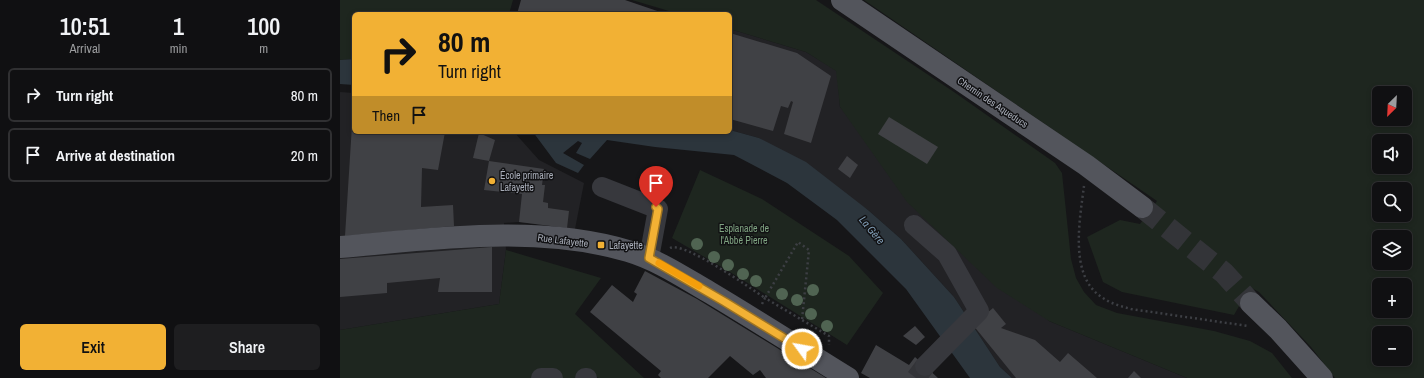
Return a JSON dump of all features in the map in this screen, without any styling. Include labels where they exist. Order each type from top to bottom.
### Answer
[{"type":"main road","name":"Chemin des Aqueducs","points":[[842,0],[1086,165],[1142,207]]},
{"type":"main road","name":"Rue Lafayette","points":[[340,247],[478,236],[521,236],[600,245],[628,251],[649,258],[743,312],[848,378]]},
{"type":"main road","points":[[1251,303],[1278,329],[1322,378]]},
{"type":"street","points":[[602,187],[658,209],[649,258]]},
{"type":"street","points":[[914,225],[947,254],[979,311],[925,366]]},
{"type":"street","points":[[541,378],[553,378]]},
{"type":"path","points":[[1086,165],[1078,250],[1084,274],[1090,286],[1099,296],[1112,304],[1131,309],[1247,326],[1253,330]]},
{"type":"path","points":[[649,258],[674,246],[682,248],[712,264],[766,298],[798,242],[809,250],[802,320]]},
{"type":"shaded area","points":[[732,30],[806,52],[837,71],[840,107],[1049,321],[1187,378],[1012,378],[1000,367],[954,297],[901,239],[868,210],[759,138],[732,131]]},
{"type":"shaded area","points":[[340,92],[352,93],[352,134],[516,134],[539,160],[584,183],[575,229],[519,222],[504,223],[506,250],[499,304],[340,330]]},
{"type":"green space","points":[[340,0],[513,0],[510,12],[352,12],[352,59],[340,60]]},
{"type":"green space","points":[[632,0],[816,0],[954,92],[1055,163],[1062,173],[1071,259],[1076,278],[1084,292],[1096,305],[1117,313],[1214,331],[1250,341],[1272,353],[1292,378],[1187,378],[1049,321],[997,288],[907,202],[840,107],[836,71],[806,52],[732,30],[732,12],[672,12]]},
{"type":"green space","points":[[864,0],[1424,0],[1424,378],[1335,378],[1311,347],[1259,292],[1250,287],[1234,315],[1122,292],[1103,282],[1087,237],[1120,220],[1140,224],[1157,201]]},
{"type":"green space","name":"Esplanade de l'Abbé Pierre","points":[[700,170],[762,199],[849,256],[883,293],[847,345],[672,238]]},
{"type":"green space","points":[[506,250],[601,278],[575,314],[644,378],[599,378],[582,372],[575,378],[340,378],[340,330],[499,304]]},
{"type":"water","points":[[352,59],[352,85],[340,84],[340,60]]},
{"type":"water","name":"La Gère","points":[[732,131],[759,138],[806,162],[868,210],[901,239],[954,297],[1000,367],[1012,378],[970,378],[906,289],[837,220],[787,183],[734,155],[655,147],[607,140],[590,159],[576,153],[582,143],[578,141],[563,153],[584,165],[578,173],[556,163],[534,134],[732,134]]},
{"type":"building","points":[[521,0],[625,0],[660,12],[518,12]]},
{"type":"building","points":[[732,34],[797,53],[831,76],[811,143],[784,134],[793,102],[791,101],[788,108],[781,106],[773,131],[732,120]]},
{"type":"building","points":[[889,117],[938,147],[927,164],[878,134]]},
{"type":"building","points":[[352,125],[352,134],[445,134],[438,170],[422,168],[421,207],[453,205],[454,226],[345,236]]},
{"type":"building","points":[[479,134],[495,140],[489,161],[473,158]]},
{"type":"building","points":[[847,156],[858,165],[850,178],[838,169]]},
{"type":"building","points":[[489,161],[544,169],[542,185],[545,185],[543,202],[548,203],[548,208],[569,211],[567,228],[519,222],[522,194],[484,190]]},
{"type":"building","points":[[492,247],[492,292],[438,292],[440,278],[387,283],[387,293],[340,297],[340,259]]},
{"type":"building","points":[[645,271],[697,299],[826,378],[766,378],[760,370],[753,375],[730,356],[708,378],[661,378],[658,375],[661,371],[590,312],[612,285],[633,302],[637,294],[634,292]]},
{"type":"building","points":[[993,308],[1006,324],[1001,328],[1035,340],[1060,362],[1068,353],[1097,378],[1016,378],[973,325]]},
{"type":"building","points":[[915,326],[925,337],[916,345],[903,336]]},
{"type":"building","points":[[876,345],[909,365],[915,357],[938,378],[870,378],[861,373]]},
{"type":"building","points":[[1134,371],[1141,378],[1128,378]]},
{"type":"tunnel","points":[[1142,207],[1224,273],[1251,303]]},
{"type":"tunnel","points":[[916,378],[925,366]]},
{"type":"slow traffic","points":[[659,263],[699,286]]},
{"type":"place","name":"École primaire Lafayette","points":[[492,181]]},
{"type":"place","name":"Lafayette","points":[[601,245]]},
{"type":"route","points":[[656,207],[658,209],[653,244],[649,258],[666,266],[802,349]]}]
